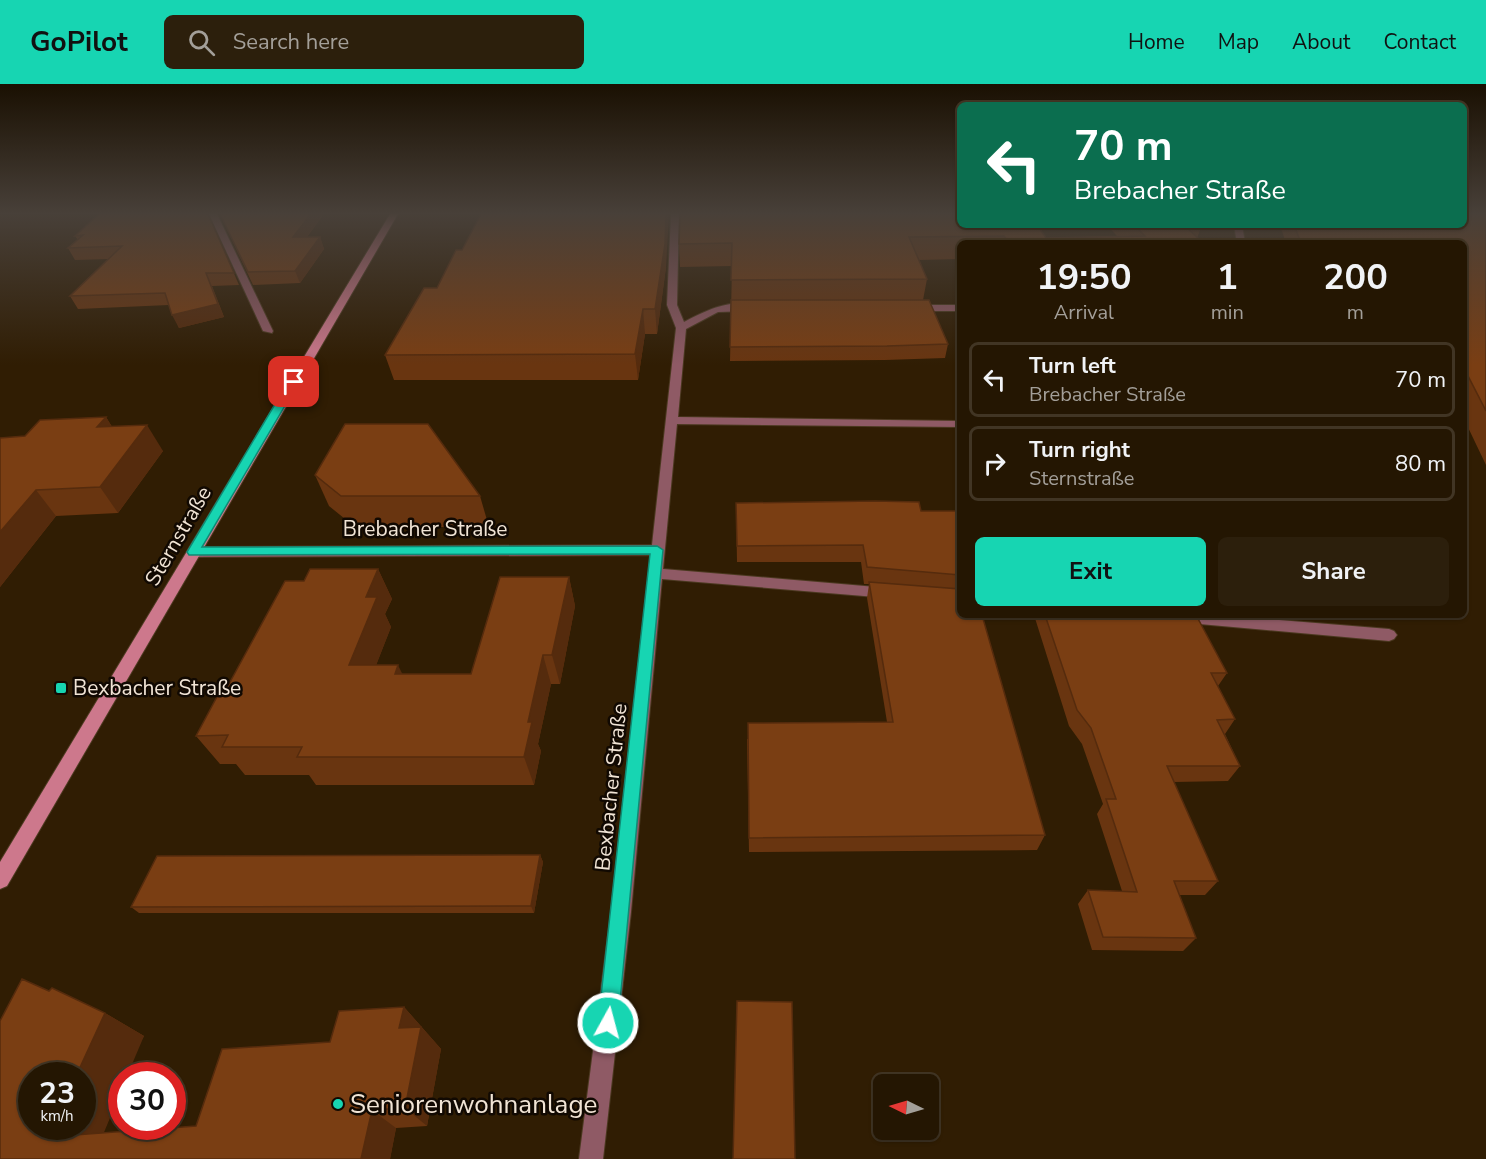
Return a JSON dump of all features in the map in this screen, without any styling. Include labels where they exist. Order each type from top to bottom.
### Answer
[{"type":"main road","name":"Sternstraße","points":[[0,880],[364,264]]},
{"type":"street","points":[[237,264],[268,331]]},
{"type":"street","name":"Bexbacher Straße","points":[[591,1159],[625,869],[681,328],[672,304],[673,264]]},
{"type":"street","points":[[681,328],[716,309],[762,308]]},
{"type":"street","points":[[902,308],[957,308]]},
{"type":"street","points":[[672,420],[957,424]]},
{"type":"street","name":"Brebacher Straße","points":[[194,552],[657,550]]},
{"type":"street","points":[[655,573],[901,594]]},
{"type":"street","points":[[1190,618],[1389,635]]},
{"type":"building","points":[[103,264],[230,264],[234,273],[206,273],[218,304],[172,315],[165,293],[70,296]]},
{"type":"building","points":[[244,264],[300,264],[295,271],[248,272]]},
{"type":"building","points":[[449,264],[662,264],[655,309],[643,309],[635,354],[385,355],[424,288],[437,288]]},
{"type":"building","points":[[731,264],[921,264],[927,279],[731,280]]},
{"type":"building","points":[[1467,264],[1486,264],[1486,411],[1467,374]]},
{"type":"building","points":[[731,300],[929,300],[948,344],[730,347]]},
{"type":"building","points":[[106,417],[97,427],[147,425],[100,487],[36,490],[0,532],[0,438],[25,436],[40,420]]},
{"type":"building","points":[[345,424],[428,424],[480,496],[341,496],[315,475]]},
{"type":"building","points":[[919,502],[921,511],[957,511],[957,575],[867,567],[863,545],[737,546],[736,503]]},
{"type":"building","points":[[310,569],[378,569],[366,597],[377,597],[349,665],[398,665],[395,674],[471,674],[500,577],[569,577],[552,655],[543,655],[528,722],[532,722],[524,757],[297,757],[302,747],[222,747],[228,735],[196,736],[219,693],[224,693],[285,581],[304,581]]},
{"type":"building","points":[[869,582],[957,589],[957,618],[983,618],[1045,835],[749,838],[748,723],[893,722]]},
{"type":"building","points":[[1046,618],[1198,618],[1227,673],[1211,673],[1235,719],[1217,720],[1240,766],[1167,766],[1218,881],[1174,881],[1196,938],[1103,937],[1088,890],[1137,892],[1106,799],[1116,799],[1091,728],[1077,710]]},
{"type":"building","points":[[540,855],[531,906],[131,907],[157,856]]},
{"type":"building","points":[[22,979],[49,991],[52,988],[105,1013],[82,1062],[18,1062],[18,1140],[96,1140],[96,1133],[108,1133],[108,1140],[186,1140],[186,1127],[196,1126],[222,1049],[330,1042],[339,1011],[404,1007],[399,1028],[421,1027],[405,1108],[372,1110],[361,1159],[0,1159],[0,1021]]},
{"type":"building","points":[[737,1001],[792,1002],[795,1159],[733,1159]]},
{"type":"place","name":"Bexbacher Straße","points":[[61,688]]},
{"type":"place","name":"Seniorenwohnanlage","points":[[338,1104]]},
{"type":"route","points":[[294,382],[194,552],[346,549],[657,550],[608,1023]]}]
